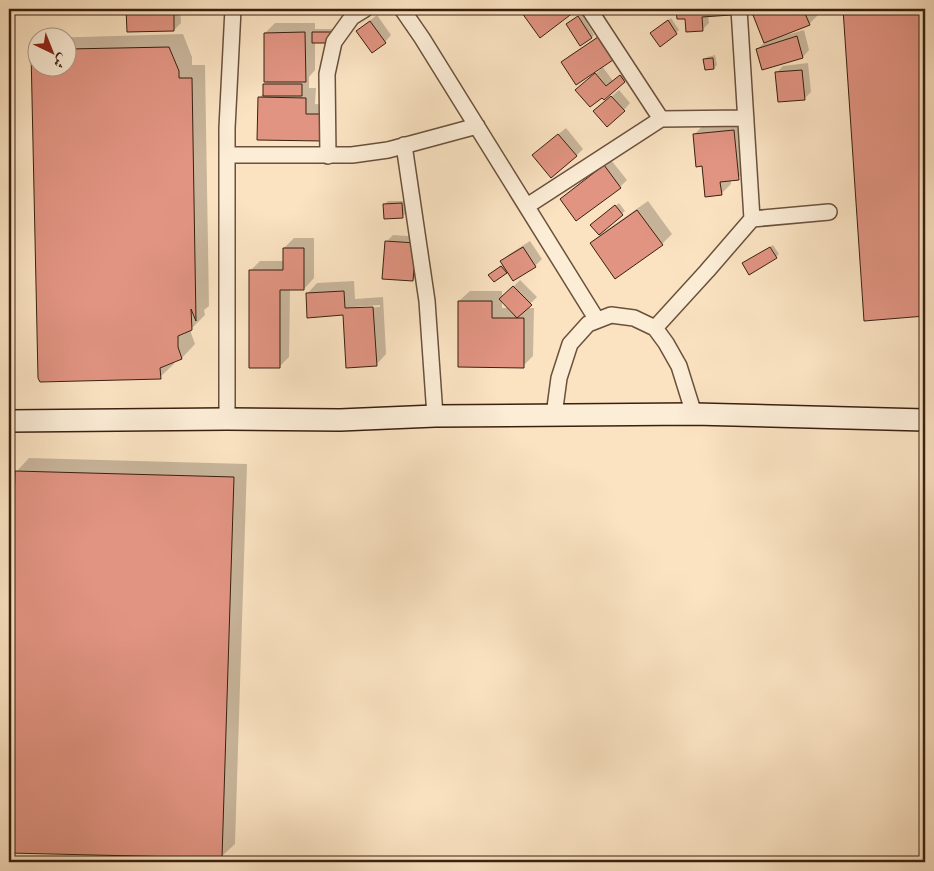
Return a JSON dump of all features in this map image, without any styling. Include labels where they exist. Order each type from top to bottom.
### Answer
[{"type":"main road","points":[[9,420],[227,418],[340,420],[435,416],[694,414],[925,420]]},
{"type":"street","points":[[227,418],[227,128],[233,9]]},
{"type":"street","points":[[328,156],[327,74],[334,42],[352,17],[365,9]]},
{"type":"street","points":[[402,9],[598,320]]},
{"type":"street","points":[[589,9],[661,120]]},
{"type":"street","points":[[740,9],[752,219]]},
{"type":"street","points":[[527,206],[661,120],[746,118]]},
{"type":"street","points":[[227,155],[352,155],[388,150],[477,126]]},
{"type":"street","points":[[404,145],[427,301],[435,416]]},
{"type":"street","points":[[655,328],[752,219],[829,212]]},
{"type":"street","points":[[554,415],[559,378],[570,344],[588,324],[611,315],[634,318],[655,328],[679,366],[694,414]]},
{"type":"building","points":[[126,9],[174,9],[174,31],[127,32]]},
{"type":"building","points":[[528,9],[578,9],[540,38],[522,13]]},
{"type":"building","points":[[676,9],[730,9],[731,15],[702,17],[703,31],[686,32],[685,19],[677,19]]},
{"type":"building","points":[[762,9],[803,9],[810,25],[764,43],[753,15],[763,11]]},
{"type":"building","points":[[843,9],[925,9],[925,316],[864,321]]},
{"type":"building","points":[[578,16],[592,38],[580,46],[566,24]]},
{"type":"building","points":[[668,20],[677,34],[660,47],[650,33]]},
{"type":"building","points":[[370,21],[386,43],[372,53],[356,31]]},
{"type":"building","points":[[305,32],[306,82],[264,82],[264,33]]},
{"type":"building","points":[[312,32],[331,32],[331,43],[312,43]]},
{"type":"building","points":[[797,36],[803,58],[762,70],[756,49]]},
{"type":"building","points":[[598,37],[613,60],[576,85],[561,62]]},
{"type":"building","points":[[169,47],[179,71],[179,78],[192,78],[196,321],[191,309],[192,330],[178,336],[178,347],[182,359],[160,368],[161,379],[40,382],[38,378],[32,78],[78,78],[78,49]]},
{"type":"building","points":[[713,58],[714,69],[705,70],[703,59]]},
{"type":"building","points":[[802,70],[805,100],[778,102],[775,72]]},
{"type":"building","points":[[595,73],[606,86],[620,75],[625,82],[604,100],[602,98],[590,107],[575,90]]},
{"type":"building","points":[[263,84],[302,84],[302,96],[263,96]]},
{"type":"building","points":[[611,96],[625,111],[607,127],[593,111]]},
{"type":"building","points":[[258,97],[306,98],[306,114],[323,114],[322,141],[257,140]]},
{"type":"building","points":[[734,130],[739,180],[720,182],[722,195],[705,197],[702,166],[696,167],[693,134]]},
{"type":"building","points":[[558,134],[577,156],[551,178],[532,155]]},
{"type":"building","points":[[604,165],[621,188],[576,221],[560,199]]},
{"type":"building","points":[[402,203],[403,218],[384,219],[383,204]]},
{"type":"building","points":[[615,205],[623,215],[599,235],[590,225]]},
{"type":"building","points":[[637,210],[663,245],[615,279],[590,243]]},
{"type":"building","points":[[385,241],[416,243],[413,281],[382,279]]},
{"type":"building","points":[[523,247],[536,267],[513,281],[500,261]]},
{"type":"building","points":[[770,247],[777,258],[749,275],[742,263]]},
{"type":"building","points":[[283,248],[304,248],[304,290],[280,290],[280,368],[249,368],[249,270],[283,270]]},
{"type":"building","points":[[501,266],[507,273],[494,282],[488,275]]},
{"type":"building","points":[[513,286],[532,305],[517,318],[499,299]]},
{"type":"building","points":[[344,291],[345,308],[373,307],[377,366],[346,368],[343,315],[307,318],[306,293]]},
{"type":"building","points":[[458,301],[492,301],[492,318],[524,318],[524,368],[458,367]]},
{"type":"building","points":[[15,471],[234,477],[222,858],[9,853],[9,664]]}]
